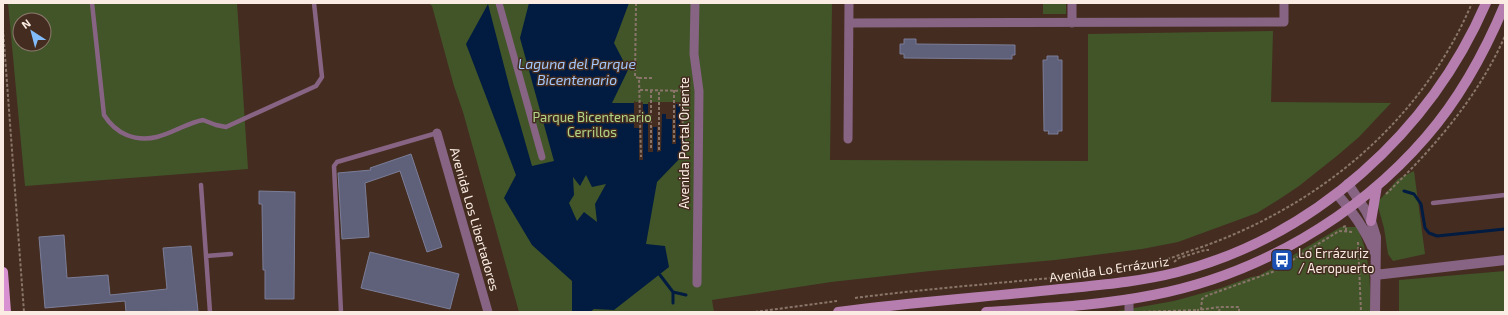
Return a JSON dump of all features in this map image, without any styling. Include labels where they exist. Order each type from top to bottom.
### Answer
[{"type":"main road","name":"Avenida Lo Errázuriz","points":[[838,312],[1136,281],[1177,272],[1225,257],[1266,238],[1315,209],[1336,194],[1399,137],[1427,103],[1465,46],[1486,3]]},
{"type":"main road","points":[[986,312],[1129,299],[1181,288],[1237,270],[1289,245],[1360,200],[1377,186],[1414,150],[1453,102],[1479,60],[1505,4]]},
{"type":"main road","points":[[1371,221],[1377,186]]},
{"type":"main road","points":[[3,272],[6,312]]},
{"type":"street","points":[[499,3],[542,157]]},
{"type":"street","name":"Avenida Portal Oriente","points":[[695,3],[694,54],[699,91],[697,283]]},
{"type":"street","points":[[848,139],[849,3]]},
{"type":"street","points":[[1072,3],[1072,23]]},
{"type":"street","points":[[849,23],[1284,22],[1284,3]]},
{"type":"street","name":"Avenida Los Libertadores","points":[[437,133],[488,312]]},
{"type":"street","points":[[1348,184],[1360,200],[1371,221],[1376,238],[1375,312]]},
{"type":"street","points":[[1336,194],[1357,218],[1375,255]]},
{"type":"street","points":[[1375,274],[1505,260]]},
{"type":"street","points":[[1129,299],[1129,312]]},
{"type":"lane","points":[[92,3],[104,115],[110,125],[117,131],[130,137],[143,139],[157,137],[203,120],[226,127],[316,86],[322,77],[314,3]]},
{"type":"lane","points":[[341,312],[334,166],[337,162],[437,133]]},
{"type":"lane","points":[[201,185],[210,312]]},
{"type":"lane","points":[[1433,203],[1505,195]]},
{"type":"lane","points":[[206,256],[231,254]]},
{"type":"path","points":[[636,3],[635,78],[653,78]]},
{"type":"path","points":[[851,299],[1070,276],[1139,267],[1159,262],[1214,243],[1258,225],[1295,204],[1340,173],[1390,127],[1418,95],[1438,66],[1459,30],[1472,3]]},
{"type":"path","points":[[3,29],[24,312]]},
{"type":"path","points":[[639,78],[641,158]]},
{"type":"path","points":[[640,90],[699,91]]},
{"type":"path","points":[[650,90],[650,150]]},
{"type":"path","points":[[659,90],[659,150]]},
{"type":"path","points":[[674,90],[674,142]]},
{"type":"path","points":[[682,90],[683,134]]},
{"type":"path","points":[[1343,226],[1346,226],[1346,231]]},
{"type":"path","points":[[1199,310],[1202,299],[1206,296],[1275,271],[1339,231],[1346,231],[1354,232],[1358,241],[1361,312]]},
{"type":"path","points":[[755,312],[844,300]]},
{"type":"path","points":[[1220,307],[1220,312]]},
{"type":"path","points":[[1137,312],[1199,310],[1220,307],[1239,307],[1239,312]]},
{"type":"green space","points":[[8,3],[237,3],[248,169],[25,186],[13,52],[52,52],[52,12],[12,12],[12,46]]},
{"type":"green space","name":"Parque Bicentenario Cerrillos","points":[[429,3],[832,3],[830,160],[1088,161],[1088,34],[1273,31],[1271,102],[1391,103],[1359,137],[1299,186],[1278,200],[1257,213],[1178,242],[1142,249],[1055,260],[930,271],[831,282],[712,300],[714,312],[519,312],[463,112],[454,86],[432,6]]},
{"type":"green space","points":[[1043,3],[1066,3],[1066,14],[1043,14]]},
{"type":"green space","points":[[1414,171],[1425,254],[1393,261],[1388,254],[1384,228],[1377,203],[1398,179]]},
{"type":"green space","points":[[1341,227],[1357,227],[1365,248],[1371,312],[1112,312],[1174,301],[1258,276],[1288,260],[1295,254]]},
{"type":"green space","points":[[1505,271],[1505,312],[1399,312],[1399,280]]},
{"type":"water","name":"Laguna del Parque Bicentenario","points":[[529,3],[629,3],[614,43],[628,70],[612,103],[680,104],[680,135],[685,135],[685,153],[657,182],[646,244],[665,246],[669,267],[614,310],[594,309],[590,312],[572,312],[572,281],[532,245],[504,198],[516,175],[466,44],[488,4],[532,166],[554,161],[520,38]],"holes":[[[586,175],[592,187],[606,184],[595,204],[597,222],[584,212],[577,221],[569,203],[574,195],[573,177],[580,186]]]},
{"type":"pier","points":[[634,101],[643,102],[643,160],[639,160],[639,128],[634,128]]},
{"type":"pier","points":[[648,102],[682,103],[682,133],[685,133],[685,135],[680,135],[680,104],[676,104],[676,144],[672,144],[672,119],[666,119],[666,114],[662,114],[661,151],[657,152],[657,127],[653,127],[653,152],[648,152]]},
{"type":"building","points":[[904,39],[916,39],[916,44],[1015,45],[1015,55],[1012,55],[1012,59],[904,58],[904,54],[900,54],[900,44],[904,44]]},
{"type":"building","points":[[1047,56],[1058,56],[1058,60],[1062,60],[1062,131],[1058,131],[1058,134],[1048,134],[1049,131],[1044,131],[1043,60],[1047,60]]},
{"type":"building","points":[[411,154],[442,247],[427,252],[400,171],[365,183],[369,237],[342,239],[338,173],[371,170],[370,168]]},
{"type":"building","points":[[259,191],[295,192],[294,299],[265,299],[262,204],[259,204]]},
{"type":"building","points":[[64,235],[67,278],[108,275],[110,295],[167,289],[163,248],[191,246],[198,311],[126,312],[125,301],[45,308],[39,237]]},
{"type":"building","points":[[370,252],[459,274],[450,309],[361,288]]},
{"type":"waterway","points":[[1404,191],[1414,194],[1421,204],[1425,228],[1429,233],[1437,236],[1505,229]]},
{"type":"waterway","points":[[660,275],[673,292],[686,295]]},
{"type":"waterway","points":[[673,292],[673,303]]},
{"type":"place","name":"Lo Errázuriz / Aeropuerto","points":[[1282,260]]}]
